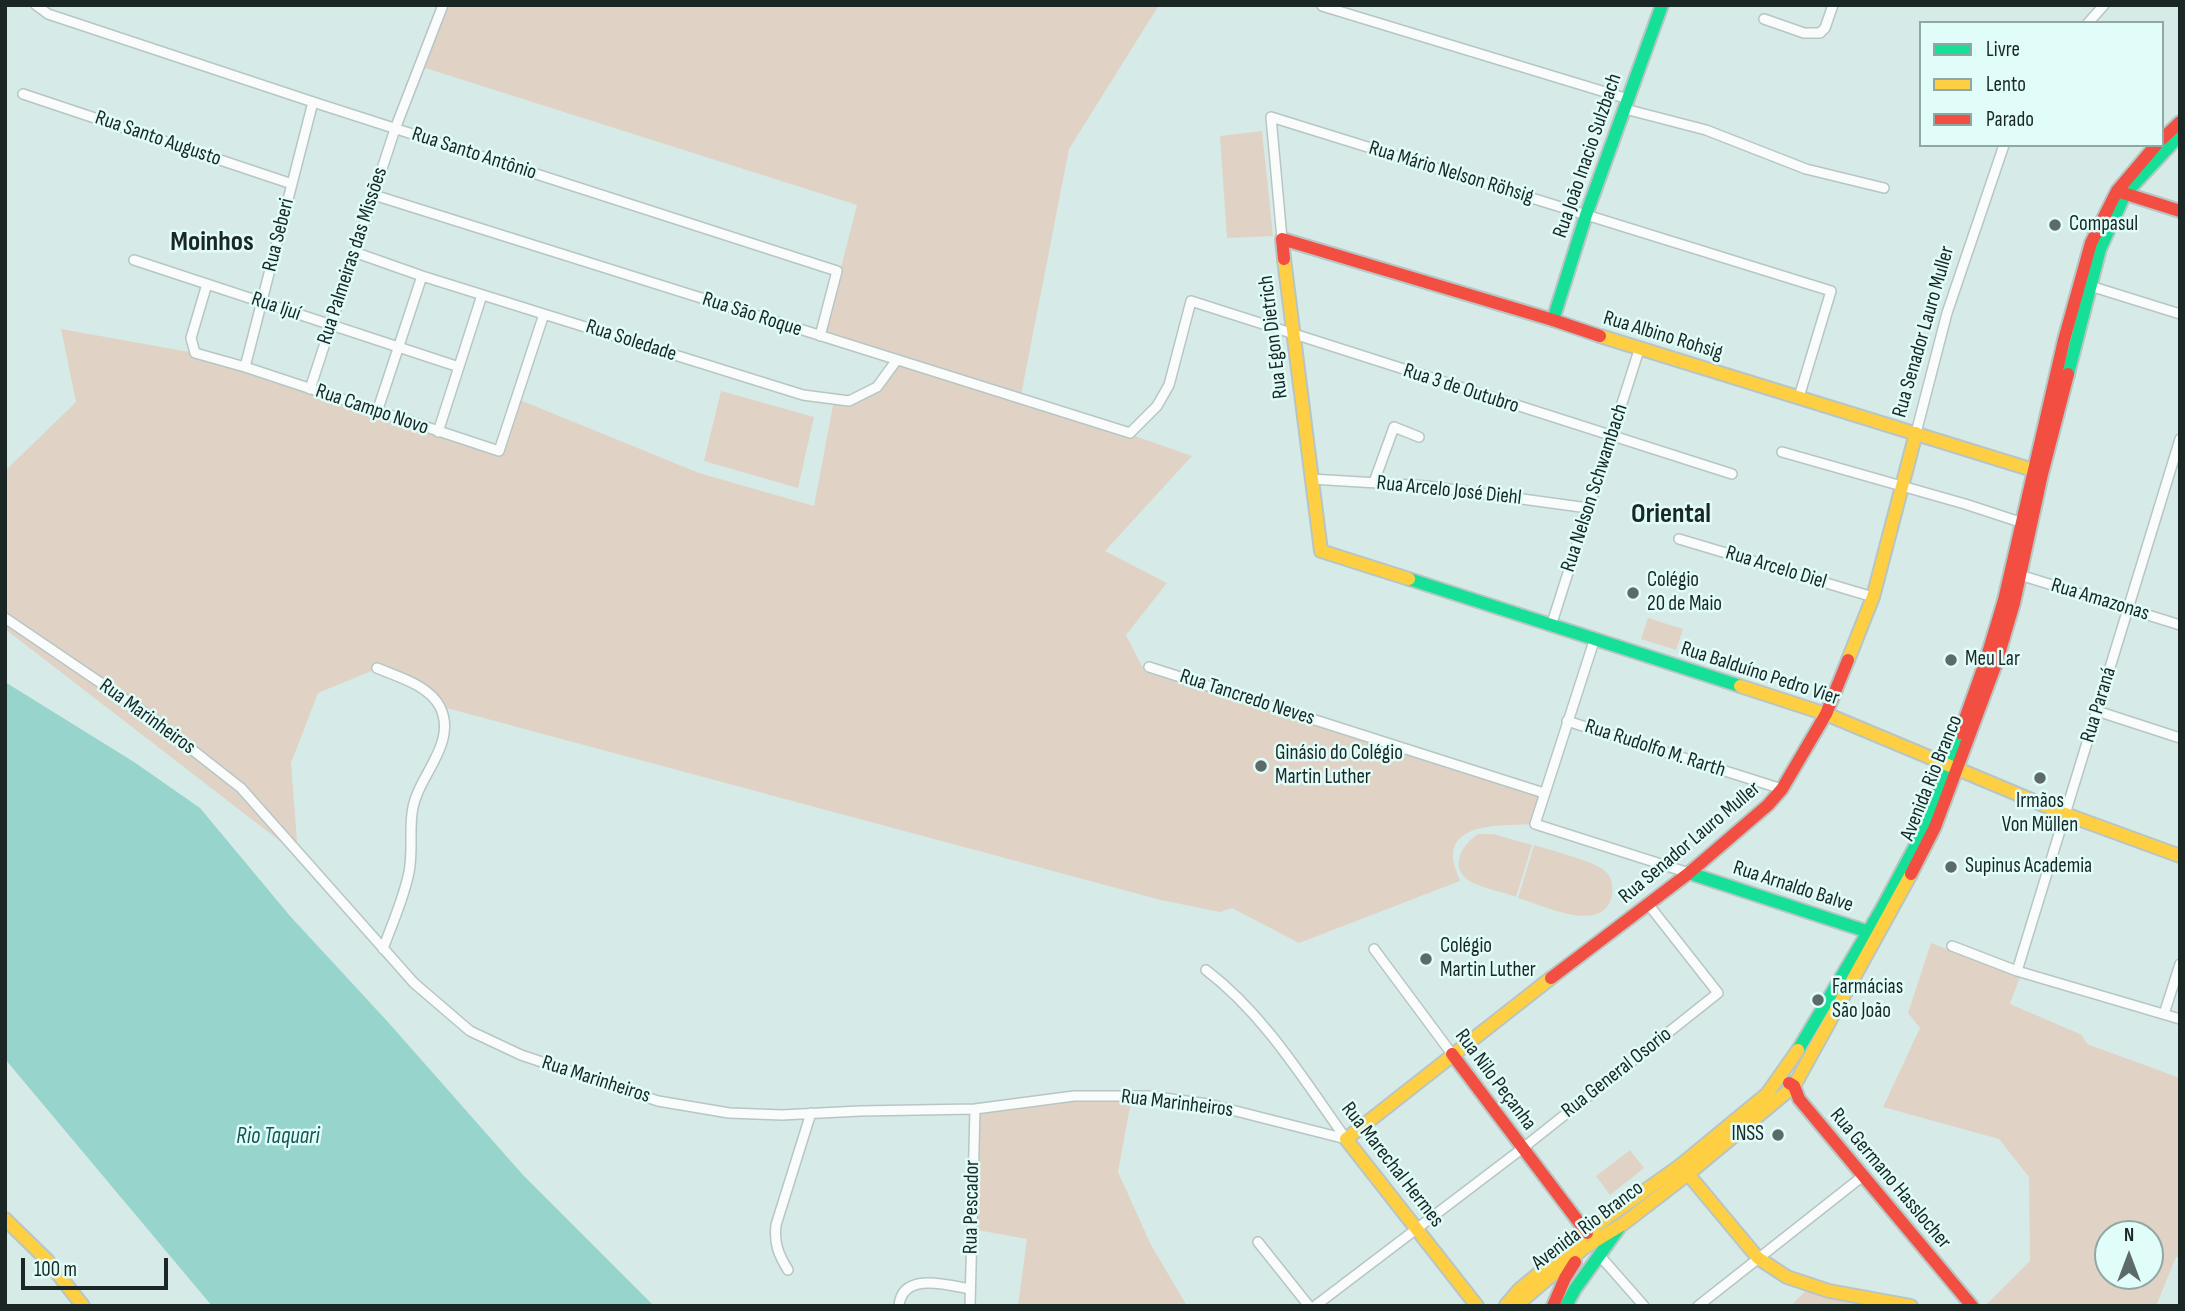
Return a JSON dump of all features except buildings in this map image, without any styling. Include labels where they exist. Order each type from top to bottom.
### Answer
[{"type":"street","name":"Rua Santo Antônio","points":[[36,5],[48,14],[836,271],[820,336]]},
{"type":"street","name":"Rua Palmeiras das Missões","points":[[310,389],[395,129],[443,5]]},
{"type":"street","name":"Rua João Inacio Sulzbach","points":[[1553,320],[1586,215],[1662,5]]},
{"type":"street","points":[[1764,19],[1804,33],[1820,33],[1825,29],[1833,5]]},
{"type":"street","points":[[2090,21],[2104,5]]},
{"type":"street","points":[[1322,6],[1706,130],[1806,169],[1884,188]]},
{"type":"street","name":"Rua Santo Augusto","points":[[23,94],[292,184]]},
{"type":"street","name":"Rua Seberi","points":[[245,367],[313,102]]},
{"type":"street","name":"Rua Mário Nelson Röhsig","points":[[1271,117],[1831,291],[1799,397]]},
{"type":"street","name":"Rua Egon Dietrich","points":[[1271,117],[1293,335],[1321,551]]},
{"type":"street","points":[[2164,137],[2180,122]]},
{"type":"street","name":"Avenida Rio Branco","points":[[2121,192],[2180,135]]},
{"type":"street","name":"Rua Senador Lauro Muller","points":[[1346,1139],[1452,1054],[1689,873],[1769,805],[1782,789],[1826,714],[1873,597],[1947,313],[2003,147]]},
{"type":"street","name":"Avenida Rio Branco","points":[[1508,1306],[1525,1298],[1585,1247],[1623,1224],[1767,1094],[1921,857],[1953,767],[2004,600],[2033,470],[2084,284],[2121,192],[2155,147]]},
{"type":"street","points":[[2121,192],[2180,211]]},
{"type":"street","name":"Rua São Roque","points":[[374,195],[1130,433]]},
{"type":"street","name":"Rua Albino Rohsig","points":[[1282,239],[1553,320],[1639,350],[2033,470]]},
{"type":"street","name":"Rua Soledade","points":[[354,252],[803,396],[849,401],[877,387],[896,361]]},
{"type":"street","name":"Rua Ijuí","points":[[134,260],[459,367]]},
{"type":"street","points":[[377,411],[422,276]]},
{"type":"street","name":"Rua Campo Novo","points":[[207,284],[191,338],[195,354],[245,367],[499,451],[544,314]]},
{"type":"street","points":[[2084,284],[2180,314]]},
{"type":"street","name":"Avenida Rio Branco","points":[[1953,767],[1996,664],[2020,575],[2084,284]]},
{"type":"street","points":[[438,432],[482,295]]},
{"type":"street","name":"Rua 3 de Outubro","points":[[1130,433],[1157,406],[1169,385],[1191,301],[1732,474]]},
{"type":"street","name":"Rua Nelson Schwambach","points":[[1551,626],[1639,350]]},
{"type":"street","points":[[1374,482],[1394,427],[1419,437]]},
{"type":"street","name":"Rua Paraná","points":[[2017,971],[2177,457],[2180,439]]},
{"type":"street","points":[[1782,452],[1965,504],[2020,523]]},
{"type":"street","name":"Rua Arcelo José Diehl","points":[[1311,478],[1427,486],[1588,508]]},
{"type":"street","name":"Rua Arcelo Diel","points":[[1679,539],[1873,597]]},
{"type":"street","name":"Rua Balduíno Pedro Vier","points":[[1321,551],[1826,714],[2065,814],[2180,856]]},
{"type":"street","name":"Rua Amazonas","points":[[2020,575],[2180,625]]},
{"type":"street","name":"Rua Marinheiros","points":[[5,618],[148,715],[241,788],[414,983],[470,1031],[521,1055],[658,1101],[701,1110],[782,1115],[975,1109],[1074,1096],[1149,1096],[1208,1104],[1346,1139]]},
{"type":"street","points":[[1544,793],[1594,641]]},
{"type":"street","name":"Rua Tancredo Neves","points":[[1149,667],[1544,793]]},
{"type":"street","points":[[377,668],[420,687],[440,705],[444,721],[442,747],[415,798],[409,873],[383,949]]},
{"type":"street","points":[[2097,711],[2180,738]]},
{"type":"street","name":"Rua Rudolfo M. Rarth","points":[[1567,721],[1782,789]]},
{"type":"street","name":"Rua Arnaldo Balve","points":[[1544,793],[1535,824],[1873,933]]},
{"type":"street","name":"Rua General Osorio","points":[[1315,1306],[1522,1148],[1718,993],[1648,904]]},
{"type":"street","name":"Avenida Rio Branco","points":[[1508,1306],[1519,1290],[1587,1233],[1685,1170],[1794,1086],[1873,933]]},
{"type":"street","points":[[1952,946],[2017,971],[2180,1019]]},
{"type":"street","name":"Rua Nilo Peçanha","points":[[1374,949],[1587,1233]]},
{"type":"street","points":[[2164,1014],[2180,964]]},
{"type":"street","name":"Rua Marechal Hermes","points":[[1206,970],[1233,994],[1279,1046],[1346,1139],[1477,1306]]},
{"type":"street","points":[[1779,1079],[1794,1086]]},
{"type":"street","name":"Rua Germano Hasslocher","points":[[1794,1086],[1799,1099],[1966,1304]]},
{"type":"street","name":"Rua Pescador","points":[[970,1306],[975,1109]]},
{"type":"street","points":[[788,1270],[778,1252],[775,1240],[776,1225],[811,1114]]},
{"type":"street","points":[[1685,1170],[1758,1258],[1787,1277],[1829,1292],[1911,1306]]},
{"type":"street","points":[[1698,1306],[1863,1176]]},
{"type":"street","points":[[1553,1306],[1564,1278],[1600,1226],[1615,1213]]},
{"type":"street","points":[[5,1219],[36,1246],[67,1282],[83,1306]]},
{"type":"street","points":[[1566,1306],[1575,1289],[1623,1224]]},
{"type":"street","points":[[1258,1242],[1309,1306]]},
{"type":"street","points":[[1600,1256],[1644,1306]]},
{"type":"street","points":[[900,1306],[900,1298],[912,1285],[931,1282],[970,1289]]},
{"type":"shaded area","points":[[443,5],[1159,5],[1069,149],[1021,395],[824,334],[857,205],[419,66]]},
{"type":"shaded area","points":[[1262,131],[1273,236],[1227,238],[1220,136]]},
{"type":"shaded area","points":[[61,329],[195,353],[498,452],[515,398],[699,473],[814,506],[834,400],[854,399],[870,391],[894,362],[1129,434],[1192,456],[1105,551],[1167,583],[1126,635],[1145,672],[1541,797],[1533,824],[1485,827],[1463,836],[1456,843],[1453,854],[1460,881],[1299,943],[1232,908],[1220,912],[1161,900],[439,706],[419,687],[376,669],[318,693],[291,763],[298,855],[5,629],[5,471],[76,402]]},
{"type":"shaded area","points":[[721,391],[814,417],[798,488],[704,461]]},
{"type":"shaded area","points":[[1648,618],[1683,629],[1676,650],[1641,639]]},
{"type":"shaded area","points":[[1478,834],[1493,834],[1532,845],[1516,897],[1473,883],[1461,872],[1459,858],[1462,851]]},
{"type":"shaded area","points":[[1534,845],[1582,860],[1605,871],[1611,879],[1612,888],[1607,907],[1597,914],[1585,916],[1557,911],[1518,898]]},
{"type":"shaded area","points":[[1931,943],[2020,977],[2010,1004],[2082,1035],[2087,1044],[2180,1078],[2180,1257],[2176,1257],[2164,1286],[2164,1220],[2094,1220],[2094,1290],[2163,1290],[2156,1306],[1985,1306],[2030,1261],[2029,1177],[1999,1139],[1883,1107],[1920,1028],[1908,1013]]},
{"type":"shaded area","points":[[1074,1096],[1132,1096],[1118,1172],[1151,1245],[1187,1306],[1018,1306],[1027,1239],[977,1230],[975,1109]]},
{"type":"shaded area","points":[[1630,1150],[1644,1168],[1610,1195],[1596,1176]]},
{"type":"shaded area","points":[[1808,1288],[1899,1306],[1791,1306]]},
{"type":"water","name":"Rio Taquari","points":[[5,682],[134,762],[200,808],[290,916],[523,1175],[654,1306],[212,1306],[5,1059]]},
{"type":"traffic: fast","points":[[1553,320],[1586,215],[1662,5]]},
{"type":"traffic: fast","points":[[2068,374],[2100,249],[2125,194],[2180,135]]},
{"type":"traffic: fast","points":[[1409,579],[1740,686]]},
{"type":"traffic: fast","points":[[1798,1050],[1881,910],[1925,828],[1960,733]]},
{"type":"traffic: fast","points":[[1689,873],[1875,934]]},
{"type":"traffic: fast","points":[[1566,1306],[1575,1289],[1619,1228]]},
{"type":"traffic: slow","points":[[1284,259],[1321,551],[1409,579]]},
{"type":"traffic: slow","points":[[1600,336],[2033,470]]},
{"type":"traffic: slow","points":[[1848,660],[1873,597],[1916,433]]},
{"type":"traffic: slow","points":[[1740,686],[1826,714],[2065,814],[2180,856]]},
{"type":"traffic: slow","points":[[1509,1306],[1525,1298],[1585,1247],[1623,1224],[1688,1174],[1794,1086],[1911,874]]},
{"type":"traffic: slow","points":[[1477,1306],[1346,1139],[1551,978]]},
{"type":"traffic: slow","points":[[1506,1305],[1519,1290],[1598,1224],[1681,1165],[1767,1094],[1798,1050]]},
{"type":"traffic: slow","points":[[1683,1168],[1758,1258],[1787,1277],[1829,1291],[1911,1306]]},
{"type":"traffic: slow","points":[[5,1219],[47,1260],[83,1306]]},
{"type":"traffic: jam","points":[[2164,137],[2180,122]]},
{"type":"traffic: jam","points":[[1960,733],[2004,600],[2064,340],[2091,243],[2117,191],[2154,147]]},
{"type":"traffic: jam","points":[[2120,192],[2180,211]]},
{"type":"traffic: jam","points":[[1284,259],[1282,239],[1600,336]]},
{"type":"traffic: jam","points":[[1911,874],[1935,827],[1996,664],[2014,603],[2042,474],[2068,374]]},
{"type":"traffic: jam","points":[[1551,978],[1689,873],[1768,805],[1782,789],[1826,714],[1848,660]]},
{"type":"traffic: jam","points":[[1452,1054],[1587,1233]]},
{"type":"traffic: jam","points":[[1789,1083],[1794,1086],[1799,1099],[1972,1306]]},
{"type":"traffic: jam","points":[[1553,1306],[1575,1262]]},
{"type":"place","name":"Compasul","points":[[2055,225]]},
{"type":"place","name":"Colégio 20 de Maio","points":[[1633,593]]},
{"type":"place","name":"Meu Lar","points":[[1951,660]]},
{"type":"place","name":"Ginásio do Colégio Martin Luther","points":[[1261,766]]},
{"type":"place","name":"Irmãos Von Müllen","points":[[2040,778]]},
{"type":"place","name":"Supinus Academia","points":[[1951,867]]},
{"type":"place","name":"Colégio Martin Luther","points":[[1426,959]]},
{"type":"place","name":"Farmácias São João","points":[[1818,1000]]},
{"type":"place","name":"INSS","points":[[1778,1135]]},
{"type":"district","name":"Moinhos","points":[[212,243]]},
{"type":"district","name":"Oriental","points":[[1671,515]]}]
